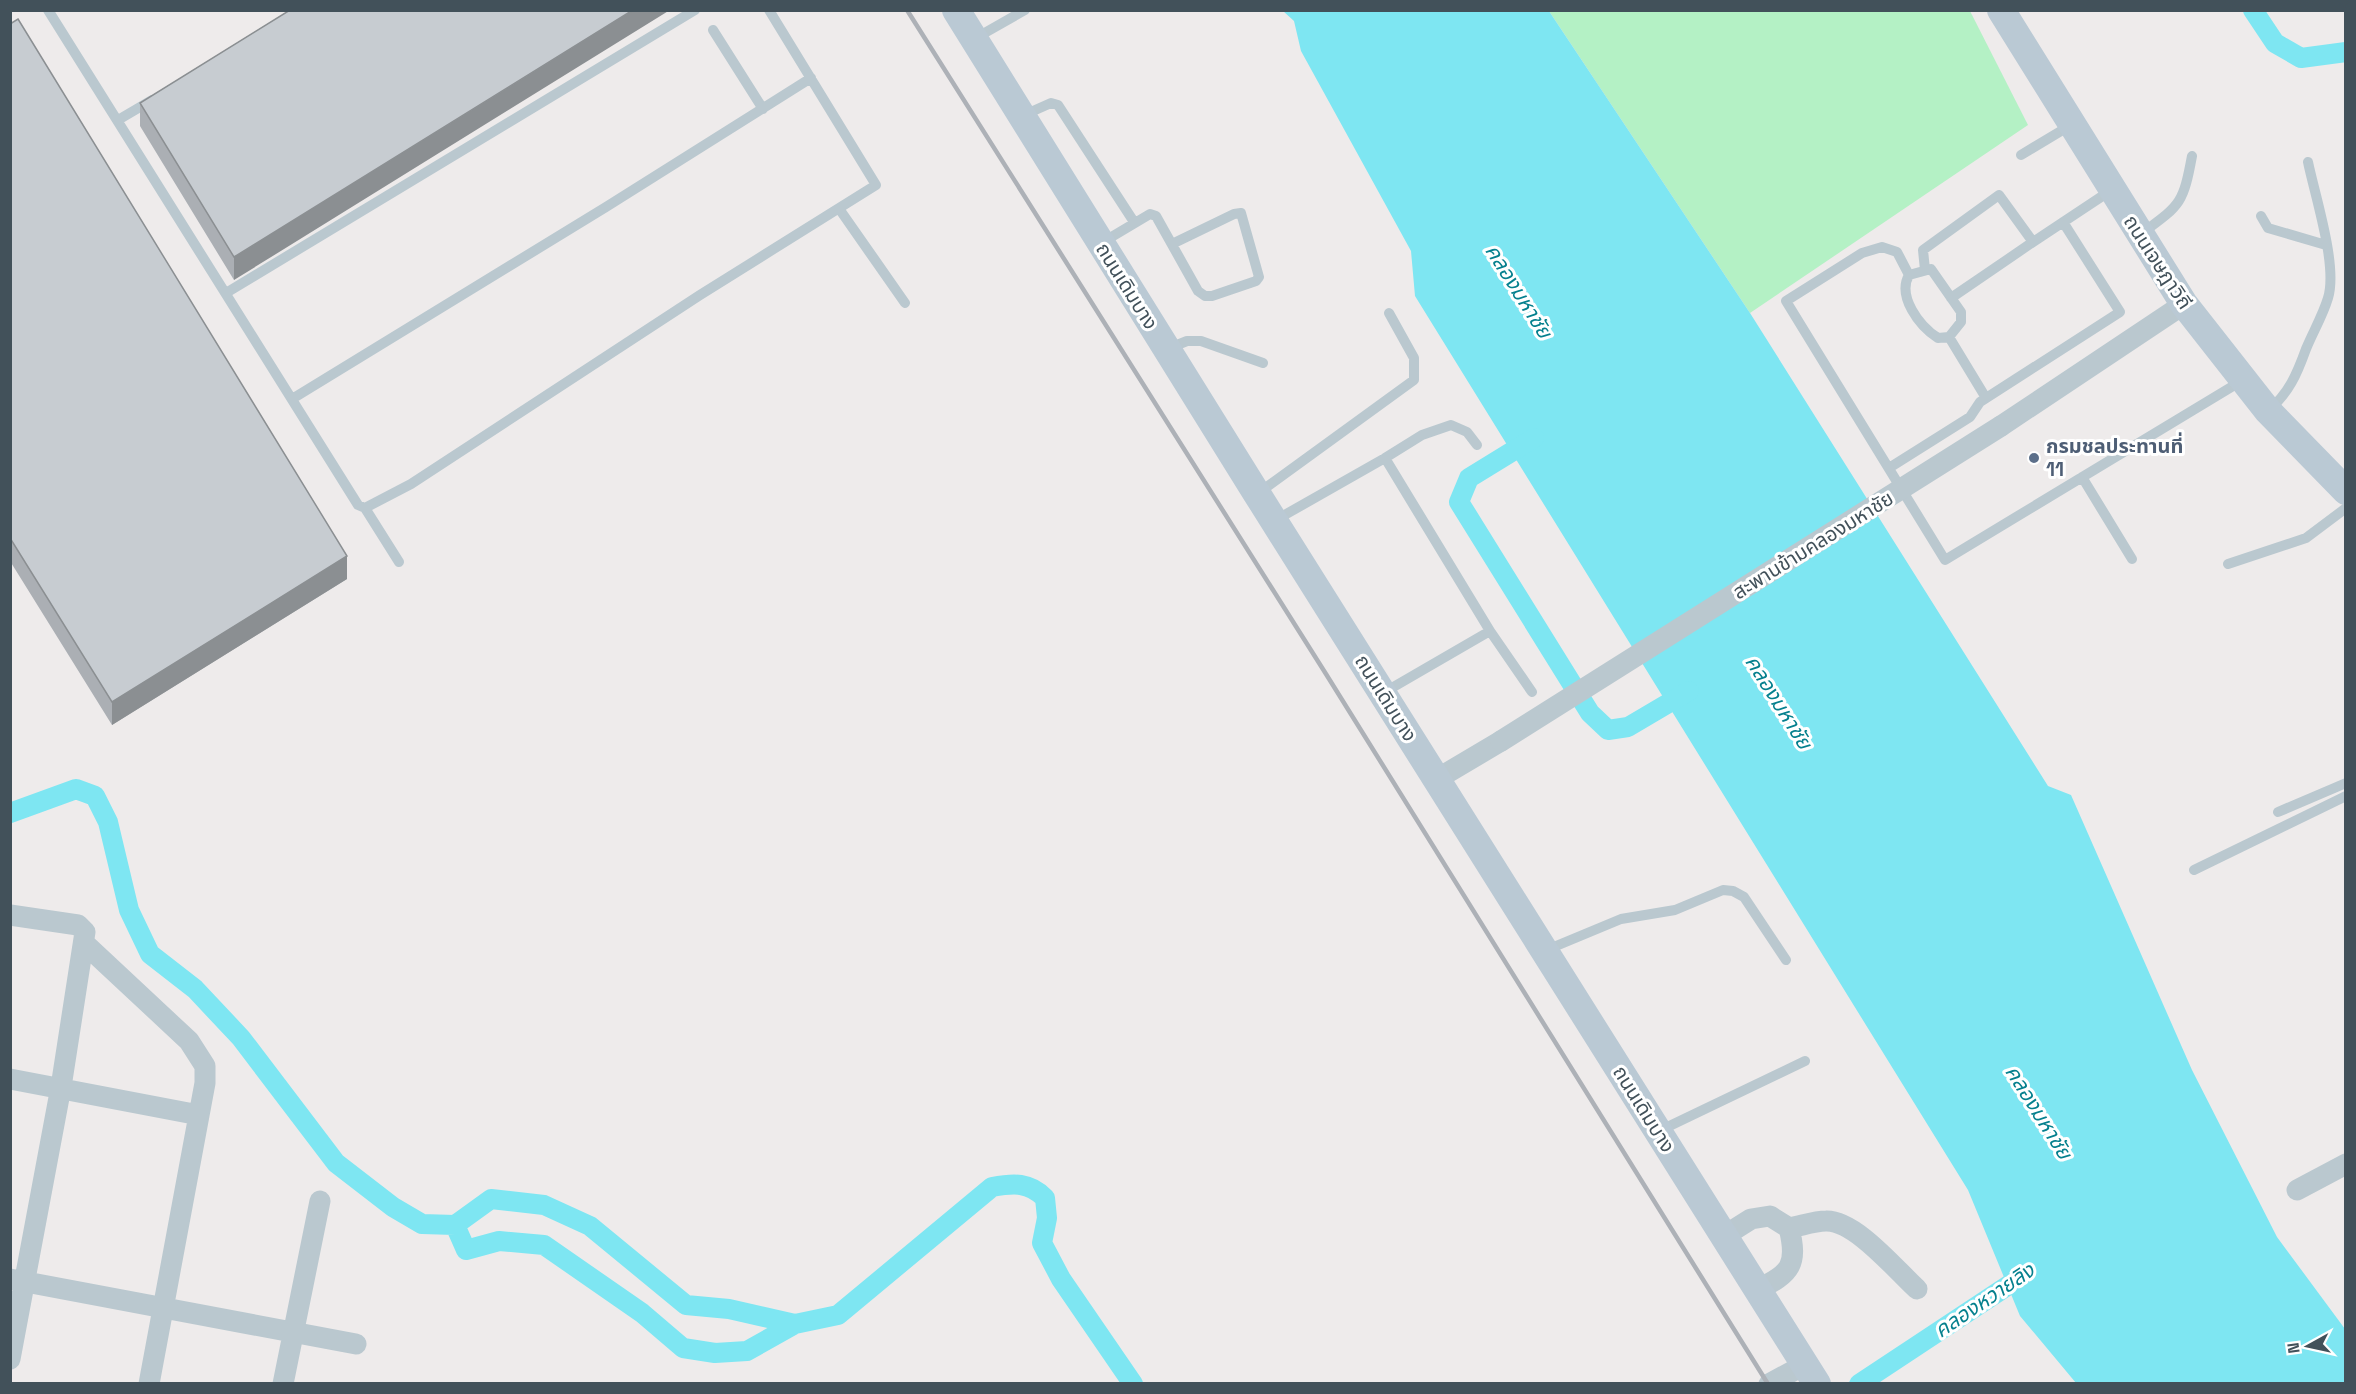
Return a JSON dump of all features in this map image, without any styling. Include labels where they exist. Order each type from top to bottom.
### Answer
[{"type":"street","name":"ถนนเดิมบาง","points":[[956,10],[1166,349],[1812,1374]]},
{"type":"street","name":"ถนนเจษฎาวิถี","points":[[2001,10],[2184,304],[2268,411],[2346,491]]},
{"type":"street","name":"สะพานข้ามคลองมหาชัย","points":[[1437,779],[2001,426],[2184,304]]},
{"type":"street","points":[[10,915],[78,925],[85,932],[61,1087],[18,1280],[10,1359]]},
{"type":"street","points":[[84,943],[145,998],[199,1053],[205,1066],[205,1083],[149,1383]]},
{"type":"street","points":[[10,1079],[199,1115]]},
{"type":"street","points":[[2297,1191],[2346,1164]]},
{"type":"street","points":[[283,1383],[320,1202]]},
{"type":"street","points":[[1724,1236],[1751,1219],[1770,1216],[1789,1228],[1825,1221],[1838,1222],[1853,1230],[1917,1289]]},
{"type":"street","points":[[1758,1289],[1781,1279],[1791,1262],[1793,1244],[1789,1228]]},
{"type":"street","points":[[18,1280],[356,1344]]},
{"type":"street","points":[[1769,1383],[1812,1374]]},
{"type":"lane","points":[[48,10],[358,505],[365,508],[399,562]]},
{"type":"lane","points":[[226,293],[695,10]]},
{"type":"lane","points":[[365,508],[411,484],[700,295],[840,210],[876,185],[769,10]]},
{"type":"lane","points":[[974,39],[1025,10]]},
{"type":"lane","points":[[713,30],[763,109]]},
{"type":"lane","points":[[292,399],[811,78]]},
{"type":"lane","points":[[118,120],[158,96]]},
{"type":"lane","points":[[1022,117],[1051,103],[1058,105],[1134,222]]},
{"type":"lane","points":[[2021,155],[2072,125]]},
{"type":"lane","points":[[2140,234],[2180,203],[2185,192],[2192,156]]},
{"type":"lane","points":[[2268,411],[2284,397],[2294,382],[2329,297],[2331,278],[2326,245],[2308,162]]},
{"type":"lane","points":[[1952,298],[2113,189]]},
{"type":"lane","points":[[1925,270],[1923,250],[2000,195],[2032,242]]},
{"type":"lane","points":[[840,210],[905,303]]},
{"type":"lane","points":[[1100,243],[1150,214],[1156,216],[1198,291],[1205,296],[1212,296],[1259,278],[1241,213],[1234,214],[1172,244]]},
{"type":"lane","points":[[2261,216],[2268,228],[2326,245]]},
{"type":"lane","points":[[1889,468],[1970,417],[1980,402],[2120,312],[2062,222]]},
{"type":"lane","points":[[1909,275],[1897,252],[1882,247],[1862,253],[1786,301],[1945,560],[2243,380]]},
{"type":"lane","points":[[1931,269],[1952,298],[1961,312],[1961,322],[1949,337],[1938,338],[1927,332],[1905,297],[1904,284],[1909,275],[1931,269]]},
{"type":"lane","points":[[1257,494],[1414,380],[1414,358],[1389,313]]},
{"type":"lane","points":[[1949,337],[1986,398]]},
{"type":"lane","points":[[1166,349],[1187,341],[1201,341],[1263,363]]},
{"type":"lane","points":[[1274,521],[1422,435],[1451,424],[1460,426],[1477,445]]},
{"type":"lane","points":[[1385,458],[1490,631],[1532,692]]},
{"type":"lane","points":[[2082,477],[2132,559]]},
{"type":"lane","points":[[2228,564],[2306,538],[2346,508]]},
{"type":"lane","points":[[1383,694],[1490,631]]},
{"type":"lane","points":[[2278,812],[2346,783]]},
{"type":"lane","points":[[2194,870],[2346,796]]},
{"type":"lane","points":[[1544,951],[1621,919],[1675,910],[1723,890],[1733,891],[1743,897],[1786,960]]},
{"type":"lane","points":[[1658,1131],[1805,1061]]},
{"type":"green space","points":[[1549,11],[1970,11],[2028,125],[1750,313]]},
{"type":"water","name":"คลองมหาชัย","points":[[1283,11],[1549,11],[1750,313],[2048,786],[2071,795],[2192,1070],[2277,1237],[2345,1329],[2345,1383],[2076,1383],[2020,1316],[1968,1190],[1415,296],[1411,251],[1301,51],[1294,21]]},
{"type":"building","points":[[290,10],[633,10],[234,257],[140,103]]},
{"type":"building","points":[[18,19],[347,556],[112,702],[10,538],[10,24]]},
{"type":"waterway","points":[[2253,10],[2275,43],[2301,58],[2346,52]]},
{"type":"waterway","points":[[1534,438],[1469,478],[1459,502],[1590,713],[1608,730],[1628,727],[1689,691]]},
{"type":"waterway","points":[[10,813],[76,789],[95,796],[108,822],[129,910],[150,954],[195,989],[241,1038],[336,1163],[393,1207],[422,1224],[455,1225],[491,1199],[544,1205],[590,1226],[686,1305],[729,1309],[795,1324]]},
{"type":"waterway","points":[[455,1225],[466,1250],[499,1241],[544,1245],[642,1313],[683,1348],[715,1353],[747,1351],[795,1324],[838,1315],[992,1187],[1027,1186],[1045,1198],[1047,1218],[1042,1243],[1061,1279],[1133,1384]]},
{"type":"waterway","name":"คลองหวายลิง","points":[[1859,1384],[2030,1271]]},
{"type":"railway","points":[[907,10],[1326,674],[1768,1384]]},
{"type":"place","name":"กรมชลประทานที่ 11","points":[[2034,458]]}]
